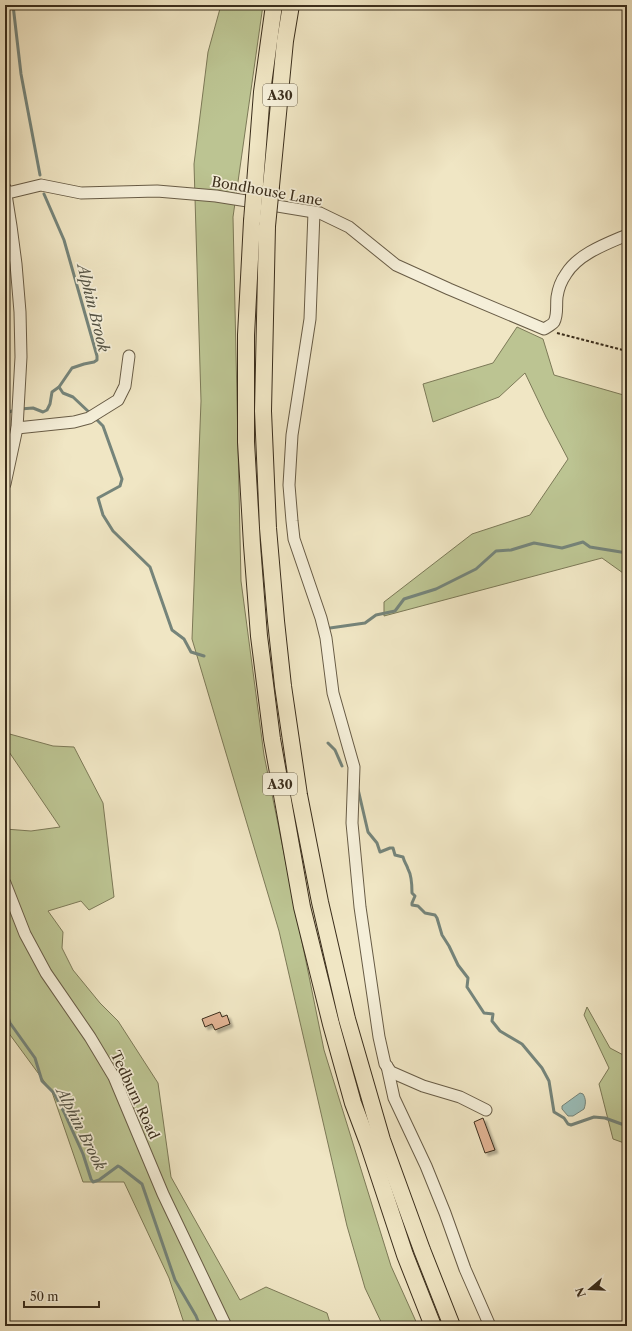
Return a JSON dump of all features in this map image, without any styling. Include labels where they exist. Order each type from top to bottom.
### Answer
[{"type":"highway","name":"A30","points":[[274,5],[262,92],[254,184],[259,223],[263,411],[268,528],[277,629],[299,795],[320,902],[347,1019],[382,1140],[422,1250],[452,1326]]},
{"type":"highway","name":"A30","points":[[291,5],[285,42],[271,186],[259,223],[246,335],[246,442],[252,545],[260,636],[272,739],[302,907],[331,1024],[353,1104],[368,1143],[405,1255],[433,1326]]},
{"type":"street","name":"Bondhouse Lane","points":[[6,190],[12,192],[41,185],[81,193],[157,191],[216,196],[320,213],[348,228],[396,265],[544,329]]},
{"type":"street","points":[[5,484],[18,422],[21,357],[20,312],[6,190]]},
{"type":"street","points":[[314,212],[310,320],[292,435],[289,485],[294,539],[321,618],[326,638],[333,692],[354,767],[352,823],[360,907],[379,1037],[385,1064],[394,1098],[426,1166],[490,1326]]},
{"type":"street","points":[[544,329],[554,322],[557,297],[565,274],[574,264],[588,254],[627,235]]},
{"type":"street","points":[[18,422],[74,422],[82,421],[100,412],[118,400],[125,386],[129,356]]},
{"type":"street","name":"Tedburn Road","points":[[5,884],[25,934],[46,973],[90,1037],[114,1077],[163,1194],[226,1326]]},
{"type":"street","points":[[386,1066],[391,1072],[423,1086],[460,1097],[486,1110]]},
{"type":"path","points":[[544,329],[627,352]]},
{"type":"green space","points":[[221,5],[263,5],[233,217],[241,581],[264,755],[324,1050],[391,1266],[418,1326],[383,1326],[365,1288],[347,1226],[279,931],[192,639],[201,401],[194,164],[208,52]]},
{"type":"green space","points":[[517,327],[543,339],[554,375],[627,396],[627,578],[623,573],[602,558],[384,616],[384,602],[472,534],[530,515],[568,459],[525,373],[499,397],[433,422],[423,384],[493,363]]},
{"type":"green space","points":[[6,733],[53,746],[74,747],[103,803],[114,897],[89,910],[81,901],[48,911],[63,932],[62,948],[73,970],[100,1003],[118,1021],[158,1083],[171,1177],[240,1300],[266,1287],[327,1313],[331,1326],[185,1326],[169,1278],[124,1182],[83,1182],[52,1092],[5,1028],[5,829],[31,831],[60,827],[5,746]]},
{"type":"green space","points":[[587,1007],[610,1048],[627,1057],[627,1144],[613,1139],[599,1084],[609,1068],[584,1015]]},
{"type":"water","points":[[580,1093],[583,1094],[585,1099],[584,1109],[573,1116],[568,1116],[562,1109],[562,1106]]},
{"type":"building","points":[[220,1012],[222,1017],[227,1015],[230,1024],[215,1030],[212,1024],[205,1027],[202,1019]]},
{"type":"building","points":[[483,1118],[495,1150],[485,1153],[474,1122]]},
{"type":"waterway","name":"Alphin Brook","points":[[13,5],[21,74],[40,175]]},
{"type":"waterway","name":"Alphin Brook","points":[[20,409],[33,408],[43,412],[47,410],[50,404],[52,392],[59,387],[72,368],[97,360],[64,240],[44,194]]},
{"type":"waterway","points":[[59,387],[63,393],[73,397],[91,414]]},
{"type":"waterway","name":"Alphin Brook","points":[[5,418],[9,412],[15,410]]},
{"type":"waterway","points":[[95,418],[103,426],[122,479],[120,486],[98,498],[103,515],[113,531],[150,567],[172,630],[184,639],[191,652],[204,656]]},
{"type":"waterway","points":[[330,628],[365,623],[376,615],[395,611],[404,599],[436,589],[476,569],[496,551],[511,550],[534,543],[562,548],[583,542],[590,547],[627,553]]},
{"type":"waterway","points":[[328,743],[335,750],[342,766]]},
{"type":"waterway","points":[[358,789],[368,832],[377,843],[380,852],[393,848],[395,855],[403,857],[412,881],[412,893],[415,896],[412,905],[418,906],[425,913],[435,915],[442,935],[458,965],[468,978],[467,987],[484,1013],[493,1014],[492,1021],[500,1031],[522,1044],[542,1068],[549,1081],[554,1112],[564,1118],[568,1124],[571,1125],[594,1117],[605,1118],[627,1126]]},
{"type":"waterway","name":"Alphin Brook","points":[[5,1009],[10,1023],[35,1058],[42,1081],[54,1093],[64,1112],[83,1154],[93,1182],[99,1180],[118,1166],[142,1184],[175,1280],[196,1316],[200,1326]]}]
